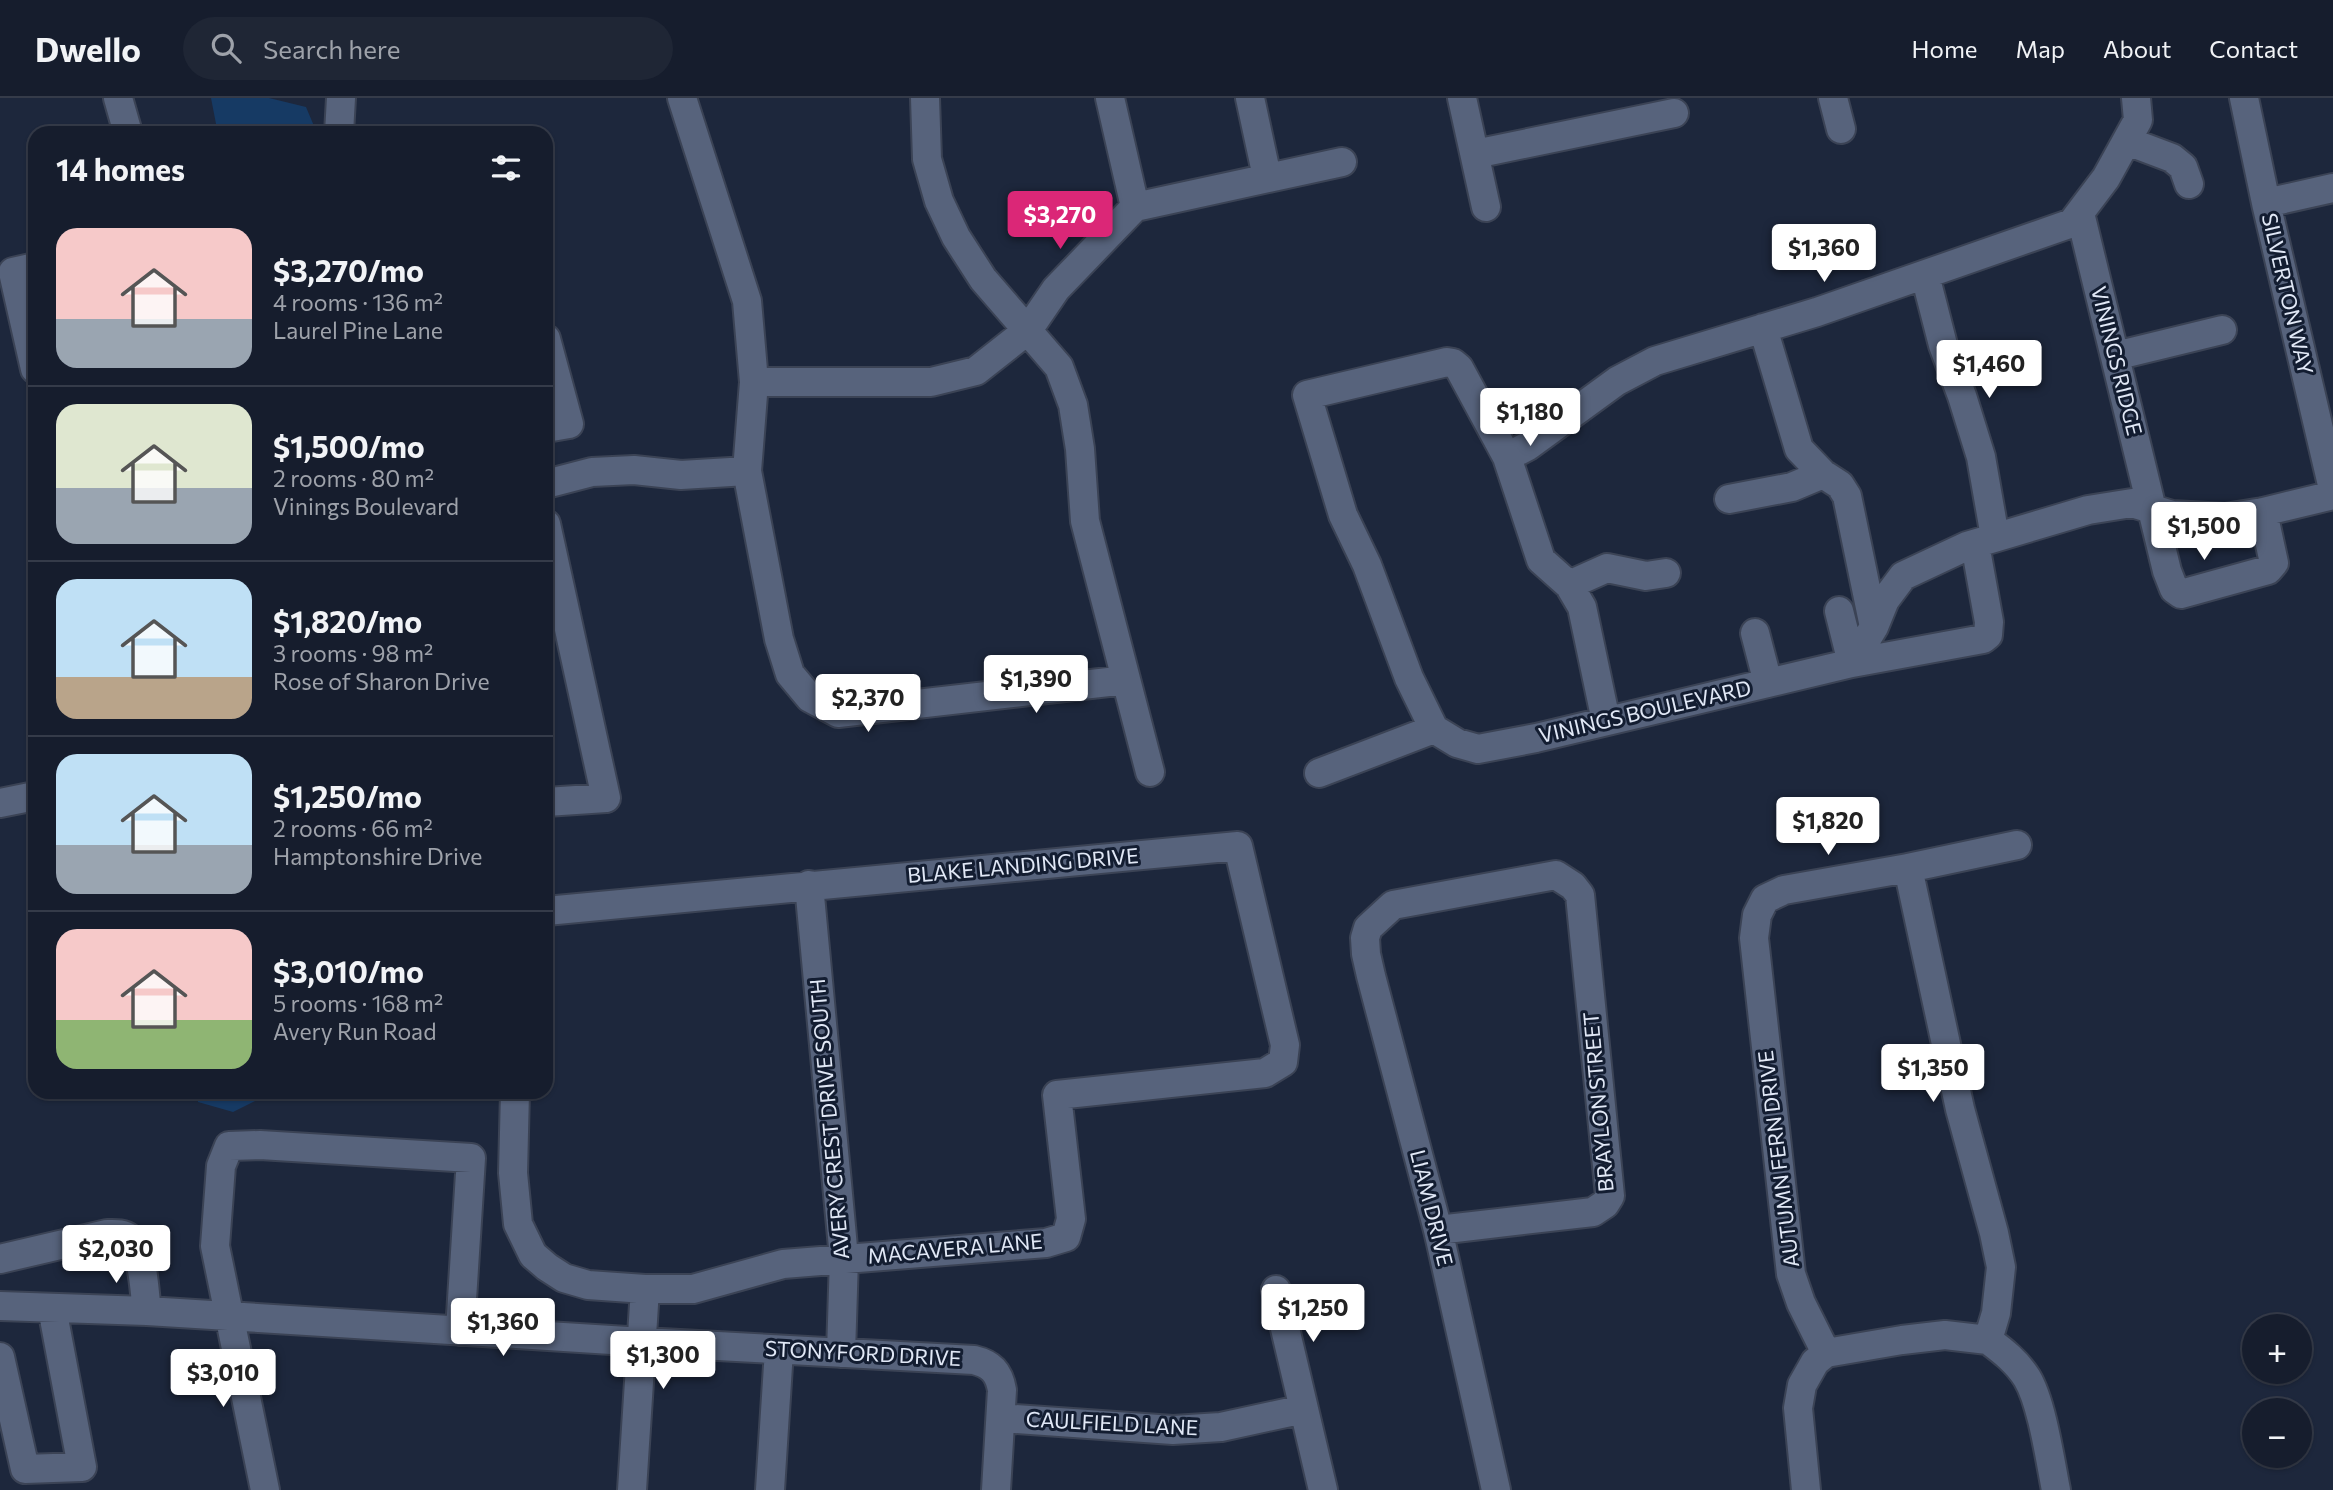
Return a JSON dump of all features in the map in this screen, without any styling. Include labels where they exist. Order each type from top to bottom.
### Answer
[{"type":"street","points":[[118,98],[126,126]]},
{"type":"street","points":[[339,126],[341,98]]},
{"type":"street","points":[[682,98],[747,301],[754,382],[747,471],[779,639],[790,674],[810,698],[838,713],[1126,680]]},
{"type":"street","points":[[925,98],[927,159],[939,201],[956,237],[984,279],[1059,367],[1073,405],[1080,449],[1085,521],[1150,772]]},
{"type":"street","points":[[1110,98],[1135,207]]},
{"type":"street","points":[[1250,98],[1267,177]]},
{"type":"street","points":[[1462,98],[1486,207]]},
{"type":"street","points":[[1833,98],[1841,129]]},
{"type":"street","points":[[1507,457],[1528,446],[1617,381],[1655,360],[1817,312],[2072,223],[2106,178],[2138,120],[2136,98]]},
{"type":"street","name":"SILVERTON WAY","points":[[2244,98],[2333,489]]},
{"type":"street","points":[[1475,154],[1624,110],[1674,113]]},
{"type":"street","points":[[2127,141],[2172,158],[2183,167],[2189,184]]},
{"type":"street","points":[[754,382],[931,382],[976,371],[1028,330],[1056,289],[1135,207],[1342,162]]},
{"type":"street","points":[[2266,203],[2333,188]]},
{"type":"street","name":"VININGS RIDGE","points":[[2080,213],[2153,509]]},
{"type":"street","points":[[28,269],[13,272],[28,338]]},
{"type":"street","points":[[1925,275],[1943,345],[1981,457],[1985,540]]},
{"type":"street","points":[[1763,328],[1799,449],[1823,474],[1840,485],[1847,496],[1874,627]]},
{"type":"street","points":[[2115,356],[2222,330]]},
{"type":"street","points":[[1319,774],[1434,729],[1409,678],[1367,565],[1343,515],[1307,395],[1447,362],[1459,368],[1507,457],[1541,560],[1569,585],[1581,607],[1606,722]]},
{"type":"street","points":[[553,363],[569,424],[553,427]]},
{"type":"street","points":[[553,482],[592,472],[634,470],[681,475],[747,471]]},
{"type":"street","points":[[1729,499],[1791,487],[1823,474]]},
{"type":"street","points":[[1852,663],[1874,627],[1885,600],[1903,576],[1985,540],[2088,510],[2132,503],[2172,515],[2225,518],[2333,495]]},
{"type":"street","points":[[2153,509],[2167,571],[2174,589],[2181,594],[2268,570],[2274,563],[2263,512]]},
{"type":"street","name":"VININGS BOULEVARD","points":[[1434,729],[1457,743],[1478,749],[1606,722],[1852,663],[1983,639],[1987,635],[1989,622],[1985,540]]},
{"type":"street","points":[[553,556],[606,798],[553,802]]},
{"type":"street","points":[[1569,585],[1607,568],[1646,576],[1666,573]]},
{"type":"street","points":[[1839,611],[1852,663]]},
{"type":"street","points":[[1755,633],[1768,683]]},
{"type":"street","points":[[0,803],[28,797]]},
{"type":"street","points":[[1988,1340],[1996,1313],[2001,1268],[1994,1233],[1959,1109],[1908,868],[2017,845]]},
{"type":"street","name":"BLAKE LANDING DRIVE","points":[[553,910],[1238,846],[1285,1045],[1283,1062],[1265,1073],[1058,1095],[1071,1219],[1066,1237]]},
{"type":"street","name":"AUTUMN FERN DRIVE","points":[[1826,1353],[1801,1303],[1791,1274],[1754,938],[1757,915],[1765,898],[1784,890],[1908,868]]},
{"type":"street","name":"LIAM DRIVE","points":[[1496,1490],[1438,1230],[1366,954],[1365,938],[1368,928],[1392,905],[1543,877],[1556,875],[1563,878]]},
{"type":"street","name":"BRAYLON STREET","points":[[1438,1230],[1593,1212],[1605,1205],[1611,1196],[1580,895],[1563,878]]},
{"type":"street","name":"AVERY CREST DRIVE SOUTH","points":[[809,885],[844,1258],[841,1353]]},
{"type":"street","name":"MACAVERA LANE","points":[[515,1099],[513,1173],[518,1224],[533,1255],[555,1272],[588,1285],[693,1289],[783,1264],[1046,1243],[1066,1237]]},
{"type":"street","points":[[265,1490],[215,1246],[221,1166],[229,1146],[260,1145],[471,1158],[460,1331]]},
{"type":"street","points":[[0,1259],[107,1234],[116,1233],[128,1237],[138,1252],[146,1311]]},
{"type":"street","points":[[632,1490],[645,1289]]},
{"type":"street","points":[[1276,1290],[1323,1490]]},
{"type":"street","name":"STONYFORD DRIVE","points":[[0,1306],[146,1311],[983,1362],[993,1368],[1000,1378],[1002,1390],[996,1490]]},
{"type":"street","points":[[0,1357],[25,1469],[82,1467],[52,1308]]},
{"type":"street","points":[[1806,1490],[1798,1408],[1802,1385],[1815,1362],[1826,1353],[1945,1335],[1988,1340],[2009,1355],[2027,1378],[2034,1394],[2056,1490]]},
{"type":"street","points":[[770,1490],[779,1350]]},
{"type":"street","name":"CAULFIELD LANE","points":[[1001,1418],[1197,1429],[1221,1427],[1304,1409]]},
{"type":"water","points":[[211,98],[269,98],[306,107],[314,126],[216,126]]},
{"type":"water","points":[[198,1099],[259,1099],[233,1112],[198,1102]]}]
